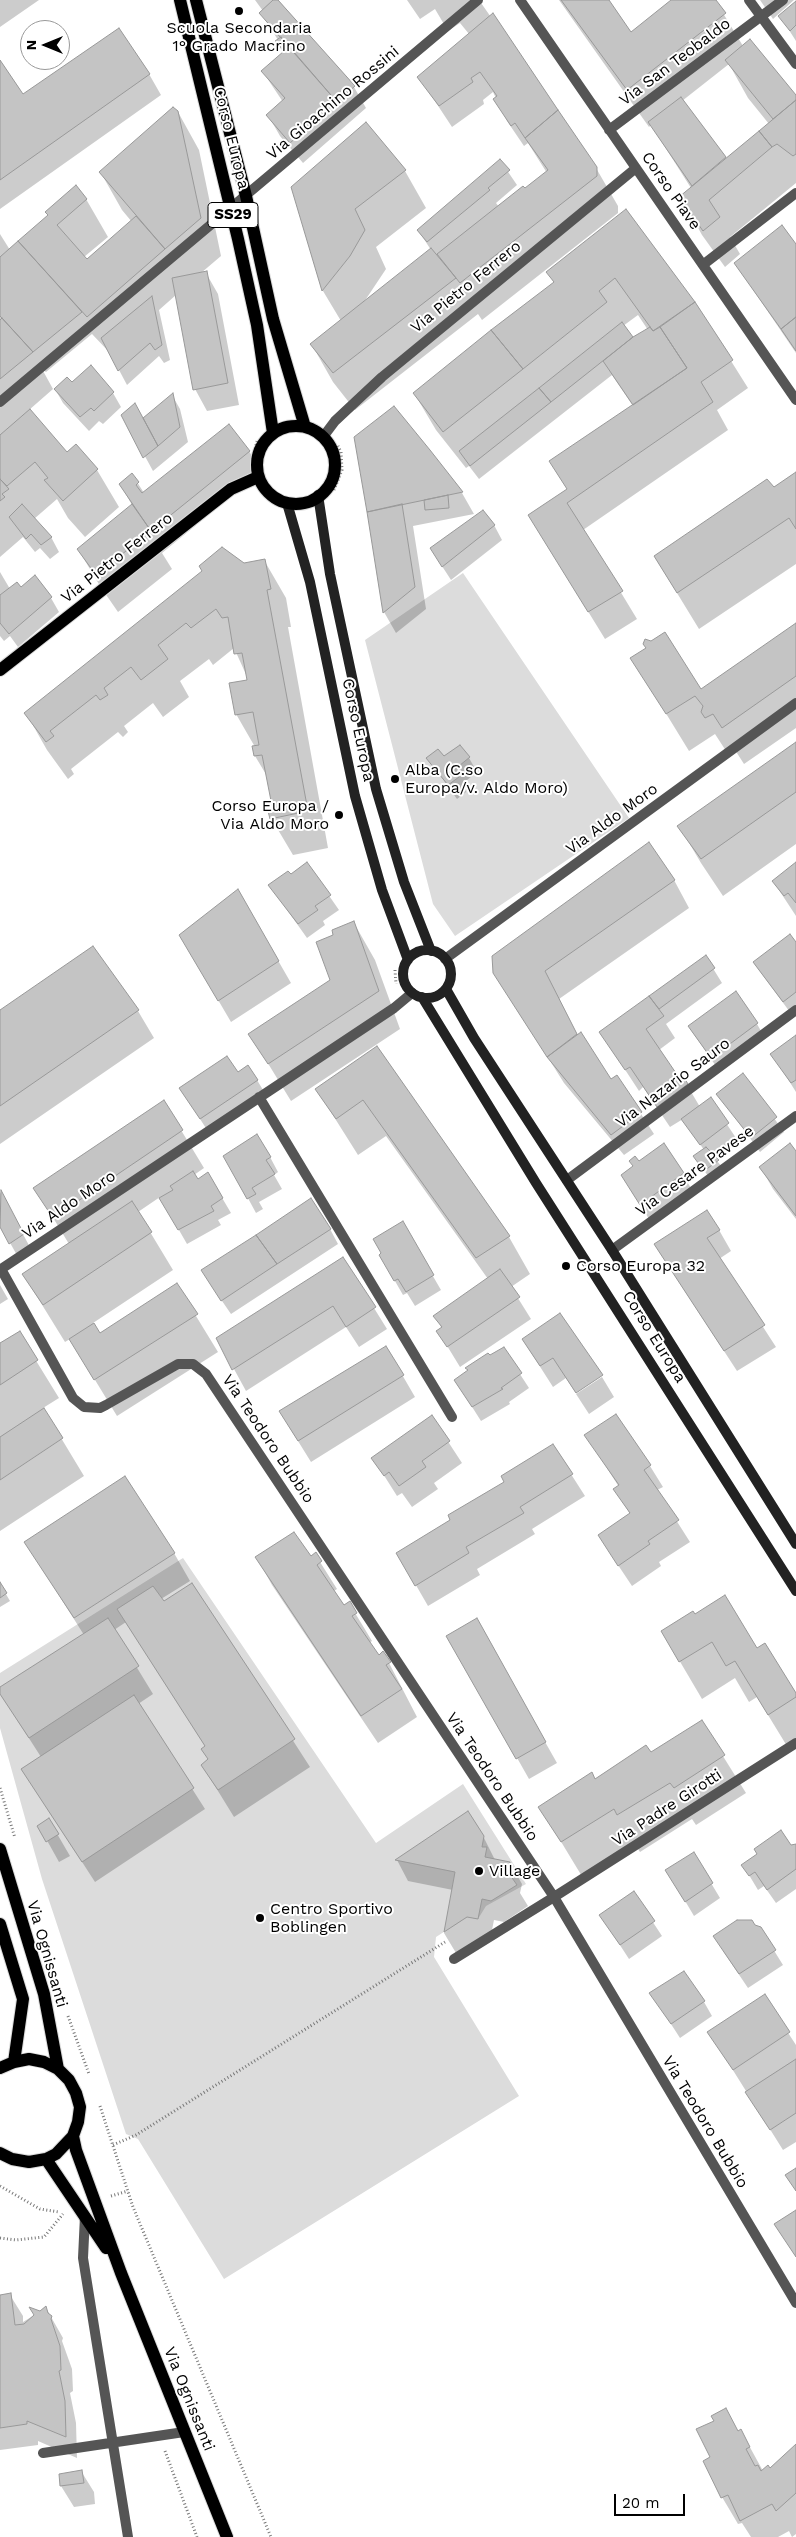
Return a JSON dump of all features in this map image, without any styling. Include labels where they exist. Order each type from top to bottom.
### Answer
[{"type":"main road","name":"Corso Europa","points":[[180,0],[231,208],[256,325],[273,433]]},
{"type":"main road","name":"Corso Europa","points":[[196,0],[246,196],[274,319],[305,427]]},
{"type":"main road","points":[[294,426],[305,427],[323,437],[332,453],[334,472],[329,484],[318,496],[311,501],[287,503],[275,498],[265,489],[258,477],[256,465],[264,442],[273,433],[294,426]]},
{"type":"main road","name":"Via Pietro Ferrero","points":[[0,670],[231,489],[258,477]]},
{"type":"main road","name":"Corso Europa","points":[[318,496],[330,574],[376,789],[404,882],[431,951]]},
{"type":"main road","name":"Corso Europa","points":[[287,503],[310,582],[355,796],[382,890],[408,960],[403,971],[404,980],[412,992]]},
{"type":"main road","points":[[408,960],[417,952],[431,951],[445,959],[450,967],[446,989],[434,997],[422,997],[412,992]]},
{"type":"main road","name":"Corso Europa","points":[[446,989],[474,1038],[612,1250],[796,1544]]},
{"type":"main road","name":"Corso Europa","points":[[422,997],[536,1183],[796,1591]]},
{"type":"main road","name":"Via Ognissanti","points":[[0,1849],[44,1994],[58,2069]]},
{"type":"main road","points":[[0,1924],[23,1999],[14,2062]]},
{"type":"main road","points":[[0,2068],[14,2062],[37,2061],[58,2069],[69,2080],[78,2100],[78,2122],[73,2136],[66,2146],[46,2159],[29,2162],[12,2159],[0,2153]]},
{"type":"main road","name":"Via Ognissanti","points":[[73,2136],[76,2150],[120,2272],[227,2537]]},
{"type":"main road","name":"Via Ognissanti","points":[[46,2159],[86,2216],[120,2272]]},
{"type":"street","name":"Via Gioachino Rossini","points":[[0,402],[478,0]]},
{"type":"street","name":"Corso Piave","points":[[520,0],[704,264],[796,400]]},
{"type":"street","points":[[749,0],[796,64]]},
{"type":"street","name":"Via San Teobaldo","points":[[609,130],[783,0]]},
{"type":"street","name":"Via Pietro Ferrero","points":[[323,437],[334,421],[382,377],[638,171]]},
{"type":"street","points":[[704,264],[796,193]]},
{"type":"street","name":"Via Aldo Moro","points":[[445,959],[796,703]]},
{"type":"street","name":"Via Aldo Moro","points":[[186,1363],[178,1364],[100,1408],[84,1408],[73,1398],[1,1269],[394,1008],[412,992]]},
{"type":"street","name":"Via Nazario Sauro","points":[[567,1180],[796,1010]]},
{"type":"street","points":[[259,1097],[452,1417]]},
{"type":"street","name":"Via Cesare Pavese","points":[[612,1250],[796,1116]]},
{"type":"street","name":"Via Teodoro Bubbio","points":[[186,1363],[200,1368],[206,1374],[554,1898],[796,2303]]},
{"type":"street","name":"Via Padre Girotti","points":[[454,1959],[554,1898],[796,1743]]},
{"type":"street","points":[[86,2216],[84,2258],[128,2537]]},
{"type":"street","points":[[43,2453],[184,2432]]},
{"type":"path","points":[[113,2145],[136,2135],[452,1938]]},
{"type":"path","points":[[66,2008],[91,2081]]},
{"type":"path","points":[[97,2099],[133,2207],[270,2537]]},
{"type":"path","points":[[0,2186],[40,2209],[65,2212],[44,2237],[16,2240],[0,2238]]},
{"type":"path","points":[[159,2436],[197,2537]]},
{"type":"shaded area","points":[[463,573],[629,818],[455,936],[433,904],[365,640]]},
{"type":"shaded area","name":"Centro Sportivo Boblingen","points":[[183,1558],[376,1843],[463,1784],[526,1884],[486,1906],[478,1919],[467,1917],[436,1937],[434,1957],[519,2096],[224,2279],[138,2139],[126,2134],[42,1879],[0,1728],[0,1673]]},
{"type":"building","points":[[273,0],[278,0],[355,86],[337,102],[259,13]]},
{"type":"building","points":[[561,0],[609,0],[631,32],[671,0],[716,0],[726,13],[627,90]]},
{"type":"building","points":[[796,1],[796,25],[790,31],[778,16]]},
{"type":"building","points":[[493,13],[558,110],[525,138],[515,123],[511,126],[493,99],[497,96],[480,72],[471,78],[473,82],[439,106],[417,77]]},
{"type":"building","points":[[119,28],[150,74],[0,180],[0,60],[23,94],[58,70],[70,70],[70,62]]},
{"type":"building","points":[[281,37],[337,102],[290,143],[266,115],[285,98],[261,71],[284,51],[275,41]]},
{"type":"building","points":[[750,39],[796,95],[796,100],[773,119],[725,60]]},
{"type":"building","points":[[681,97],[726,157],[692,186],[648,122]]},
{"type":"building","points":[[796,100],[796,154],[793,156],[777,144],[772,147],[759,131]]},
{"type":"building","points":[[173,107],[178,111],[201,218],[165,249],[99,172]]},
{"type":"building","points":[[558,110],[597,167],[597,176],[460,283],[437,254],[523,186],[525,188],[548,170],[525,138]]},
{"type":"building","points":[[366,122],[406,170],[355,209],[365,230],[350,256],[322,291],[291,187]]},
{"type":"building","points":[[759,131],[772,147],[709,200],[720,217],[703,231],[679,197]]},
{"type":"building","points":[[500,159],[510,170],[488,188],[490,190],[427,242],[417,230]]},
{"type":"building","points":[[76,185],[87,199],[57,225],[87,259],[136,216],[165,249],[87,317],[18,241],[48,215],[45,212]]},
{"type":"building","points":[[626,209],[695,302],[653,331],[615,278],[599,291],[607,302],[523,369],[491,330],[554,282],[546,272]]},
{"type":"building","points":[[782,225],[796,244],[796,317],[781,329],[734,263]]},
{"type":"building","points":[[18,241],[82,312],[33,352],[0,316],[0,257]]},
{"type":"building","points":[[431,248],[456,278],[333,373],[310,344]]},
{"type":"building","points":[[207,271],[228,383],[193,390],[172,278]]},
{"type":"building","points":[[152,296],[162,345],[155,350],[150,343],[118,371],[101,338]]},
{"type":"building","points":[[695,302],[733,360],[701,382],[713,402],[567,503],[623,591],[588,612],[528,515],[567,489],[549,461],[687,368],[660,327]]},
{"type":"building","points":[[796,317],[796,351],[781,329]]},
{"type":"building","points":[[2,318],[33,352],[0,379],[0,320]]},
{"type":"building","points":[[622,322],[633,337],[551,402],[539,388]]},
{"type":"building","points":[[650,327],[653,331],[660,327],[687,368],[633,405],[603,361],[633,337]]},
{"type":"building","points":[[491,330],[523,369],[443,432],[413,393]]},
{"type":"building","points":[[91,365],[114,392],[94,411],[91,408],[80,417],[54,389],[67,377],[72,382]]},
{"type":"building","points":[[539,388],[551,402],[470,466],[459,451]]},
{"type":"building","points":[[173,393],[180,427],[158,446],[143,418]]},
{"type":"building","points":[[135,403],[158,446],[143,458],[121,415]]},
{"type":"building","points":[[394,406],[463,492],[367,512],[354,437]]},
{"type":"building","points":[[30,409],[67,452],[76,444],[98,469],[63,501],[44,480],[48,478],[35,462],[7,486],[0,479],[0,435]]},
{"type":"building","points":[[229,424],[250,451],[151,531],[119,484],[132,473],[139,482],[136,485],[142,493]]},
{"type":"building","points":[[796,472],[796,529],[789,518],[677,593],[654,556],[767,479],[774,487]]},
{"type":"building","points":[[0,479],[9,489],[2,494],[5,497],[0,501]]},
{"type":"building","points":[[448,495],[449,508],[425,510],[424,500]]},
{"type":"building","points":[[22,504],[52,537],[41,545],[31,534],[26,539],[9,517]]},
{"type":"building","points":[[132,504],[151,531],[96,575],[77,549]]},
{"type":"building","points":[[402,504],[415,587],[383,613],[367,512]]},
{"type":"building","points":[[483,510],[495,525],[442,567],[430,548]]},
{"type":"building","points":[[222,547],[244,563],[265,559],[271,589],[267,590],[308,811],[270,819],[268,811],[273,811],[262,755],[254,756],[252,746],[259,745],[253,712],[235,715],[229,683],[247,680],[242,653],[234,654],[228,617],[222,618],[216,609],[191,628],[186,623],[158,645],[168,659],[141,680],[131,667],[104,688],[108,695],[100,700],[96,695],[50,731],[54,736],[46,742],[24,713],[202,571],[199,566]]},
{"type":"building","points":[[35,575],[52,597],[9,634],[0,623],[0,595],[17,582],[21,587]]},
{"type":"building","points":[[796,623],[796,676],[722,728],[713,714],[705,718],[701,712],[703,706],[695,696],[666,714],[630,658],[646,648],[643,644],[645,639],[651,641],[665,632],[701,689]]},
{"type":"building","points":[[796,742],[796,792],[701,859],[677,826]]},
{"type":"building","points":[[460,745],[470,757],[454,770],[459,777],[448,785],[426,758],[438,749],[444,756]]},
{"type":"building","points":[[649,842],[675,880],[545,971],[577,1034],[547,1057],[493,973],[492,956]]},
{"type":"building","points":[[307,862],[331,895],[315,906],[318,910],[298,924],[268,885],[288,871],[291,874]]},
{"type":"building","points":[[796,862],[796,903],[788,893],[784,896],[772,881]]},
{"type":"building","points":[[238,889],[279,961],[218,1001],[179,935]]},
{"type":"building","points":[[354,921],[379,991],[268,1064],[248,1034],[330,980],[316,942],[333,935],[332,930]]},
{"type":"building","points":[[790,934],[796,942],[796,992],[783,1002],[753,962]]},
{"type":"building","points":[[93,946],[139,1010],[0,1106],[0,1010]]},
{"type":"building","points":[[706,955],[715,968],[659,1009],[649,996]]},
{"type":"building","points":[[736,991],[758,1023],[711,1058],[688,1026]]},
{"type":"building","points":[[649,996],[664,1016],[646,1029],[680,1079],[683,1076],[688,1084],[657,1107],[630,1067],[625,1070],[599,1032]]},
{"type":"building","points":[[581,1032],[611,1079],[617,1075],[642,1112],[611,1135],[547,1057]]},
{"type":"building","points":[[796,1035],[796,1080],[791,1083],[770,1054]]},
{"type":"building","points":[[377,1046],[510,1236],[476,1258],[363,1100],[336,1119],[315,1089]]},
{"type":"building","points":[[227,1056],[238,1072],[248,1065],[258,1080],[200,1119],[179,1088]]},
{"type":"building","points":[[743,1073],[777,1117],[751,1138],[716,1094]]},
{"type":"building","points":[[711,1097],[729,1123],[700,1145],[681,1119]]},
{"type":"building","points":[[164,1100],[183,1130],[53,1218],[33,1188]]},
{"type":"building","points":[[257,1134],[271,1157],[266,1160],[275,1174],[252,1188],[256,1194],[247,1199],[223,1156]]},
{"type":"building","points":[[664,1143],[684,1173],[640,1205],[621,1175],[633,1166],[629,1161],[635,1156],[639,1161]]},
{"type":"building","points":[[790,1143],[796,1151],[796,1216],[759,1167]]},
{"type":"building","points":[[706,1147],[719,1160],[704,1171],[693,1156]]},
{"type":"building","points":[[193,1171],[198,1179],[208,1172],[223,1198],[211,1206],[214,1211],[178,1230],[159,1198],[173,1190],[170,1186]]},
{"type":"building","points":[[1,1190],[24,1234],[9,1244],[0,1227]]},
{"type":"building","points":[[311,1198],[331,1229],[277,1264],[256,1235]]},
{"type":"building","points":[[132,1201],[152,1232],[43,1305],[22,1274]]},
{"type":"building","points":[[707,1210],[720,1230],[707,1238],[765,1325],[724,1351],[654,1244]]},
{"type":"building","points":[[403,1221],[434,1275],[406,1292],[398,1279],[394,1281],[379,1255],[381,1253],[373,1239]]},
{"type":"building","points":[[256,1235],[277,1264],[221,1301],[201,1270]]},
{"type":"building","points":[[343,1257],[376,1307],[346,1327],[333,1306],[232,1370],[216,1338]]},
{"type":"building","points":[[500,1269],[520,1297],[447,1347],[436,1331],[442,1327],[433,1316]]},
{"type":"building","points":[[177,1283],[198,1314],[94,1380],[69,1339],[94,1323],[100,1333]]},
{"type":"building","points":[[560,1313],[603,1375],[576,1393],[553,1358],[540,1366],[522,1339]]},
{"type":"building","points":[[20,1331],[38,1360],[0,1385],[0,1343]]},
{"type":"building","points":[[386,1346],[404,1375],[298,1441],[279,1411]]},
{"type":"building","points":[[504,1347],[522,1373],[501,1388],[503,1389],[472,1407],[454,1380],[468,1370],[465,1368],[488,1353],[490,1355]]},
{"type":"building","points":[[44,1408],[63,1438],[0,1480],[0,1437]]},
{"type":"building","points":[[616,1414],[651,1465],[644,1470],[679,1520],[648,1541],[650,1544],[618,1566],[598,1535],[630,1513],[613,1489],[619,1485],[584,1435]]},
{"type":"building","points":[[432,1415],[450,1441],[422,1461],[426,1467],[399,1486],[389,1472],[384,1476],[371,1458]]},
{"type":"building","points":[[553,1444],[573,1474],[520,1507],[524,1513],[466,1547],[469,1553],[415,1586],[396,1553],[450,1520],[448,1515],[504,1482],[501,1476]]},
{"type":"building","points":[[125,1476],[175,1553],[74,1618],[24,1542]]},
{"type":"building","points":[[294,1532],[311,1556],[316,1552],[322,1561],[317,1565],[344,1605],[350,1601],[357,1613],[352,1616],[379,1655],[383,1651],[391,1662],[386,1665],[402,1689],[361,1716],[255,1557]]},
{"type":"building","points":[[0,1582],[7,1593],[0,1598]]},
{"type":"building","points":[[192,1583],[295,1739],[218,1790],[201,1765],[208,1759],[201,1749],[205,1746],[117,1609],[153,1586],[164,1601]]},
{"type":"building","points":[[725,1595],[757,1648],[765,1643],[796,1693],[796,1697],[768,1715],[735,1661],[726,1666],[712,1642],[679,1662],[661,1631],[693,1611],[695,1614]]},
{"type":"building","points":[[108,1618],[139,1666],[29,1738],[0,1694],[0,1687]]},
{"type":"building","points":[[477,1618],[546,1742],[516,1759],[446,1636]]},
{"type":"building","points":[[134,1695],[194,1788],[82,1862],[21,1769]]},
{"type":"building","points":[[702,1720],[725,1755],[674,1788],[670,1783],[617,1815],[614,1809],[561,1842],[538,1807],[592,1772],[595,1779],[646,1745],[651,1752]]},
{"type":"building","name":"Village","points":[[468,1811],[484,1836],[482,1847],[487,1847],[485,1857],[510,1862],[508,1872],[517,1885],[491,1901],[482,1899],[478,1919],[467,1917],[444,1932],[455,1872],[395,1860]]},
{"type":"building","points":[[49,1818],[59,1834],[46,1842],[37,1826]]},
{"type":"building","points":[[781,1830],[791,1845],[796,1844],[796,1869],[767,1890],[755,1872],[749,1876],[741,1865],[757,1854],[754,1849]]},
{"type":"building","points":[[694,1852],[713,1883],[685,1902],[665,1870]]},
{"type":"building","points":[[634,1891],[655,1921],[620,1945],[599,1915]]},
{"type":"building","points":[[737,1920],[752,1920],[755,1925],[761,1927],[776,1950],[739,1974],[713,1936]]},
{"type":"building","points":[[684,1971],[705,2001],[671,2024],[649,1993]]},
{"type":"building","points":[[765,1994],[790,2032],[733,2070],[707,2032]]},
{"type":"building","points":[[796,2059],[796,2113],[770,2130],[745,2092]]},
{"type":"building","points":[[796,2168],[796,2191],[785,2175]]},
{"type":"building","points":[[796,2210],[796,2257],[774,2224]]},
{"type":"building","points":[[11,2293],[15,2325],[24,2324],[34,2315],[29,2307],[40,2311],[46,2306],[48,2313],[52,2316],[51,2319],[60,2346],[61,2370],[59,2371],[65,2401],[66,2437],[27,2421],[27,2424],[0,2428],[0,2295]]},
{"type":"building","points":[[726,2408],[738,2431],[741,2429],[750,2447],[746,2449],[755,2466],[758,2465],[761,2471],[768,2465],[770,2468],[796,2444],[796,2493],[776,2511],[772,2504],[740,2521],[728,2495],[721,2498],[703,2461],[710,2457],[696,2429],[714,2421],[711,2416]]},
{"type":"building","points":[[82,2470],[84,2483],[60,2486],[59,2474]]},
{"type":"place","name":"Scuola Secondaria 1° Grado Macrino","points":[[239,11]]},
{"type":"place","name":"Alba (C.so Europa/v. Aldo Moro)","points":[[395,779]]},
{"type":"place","name":"Corso Europa / Via Aldo Moro","points":[[339,815]]},
{"type":"place","name":"Corso Europa 32","points":[[566,1266]]},
{"type":"place","name":"Village","points":[[479,1871]]},
{"type":"place","name":"Centro Sportivo Boblingen","points":[[260,1918]]}]
